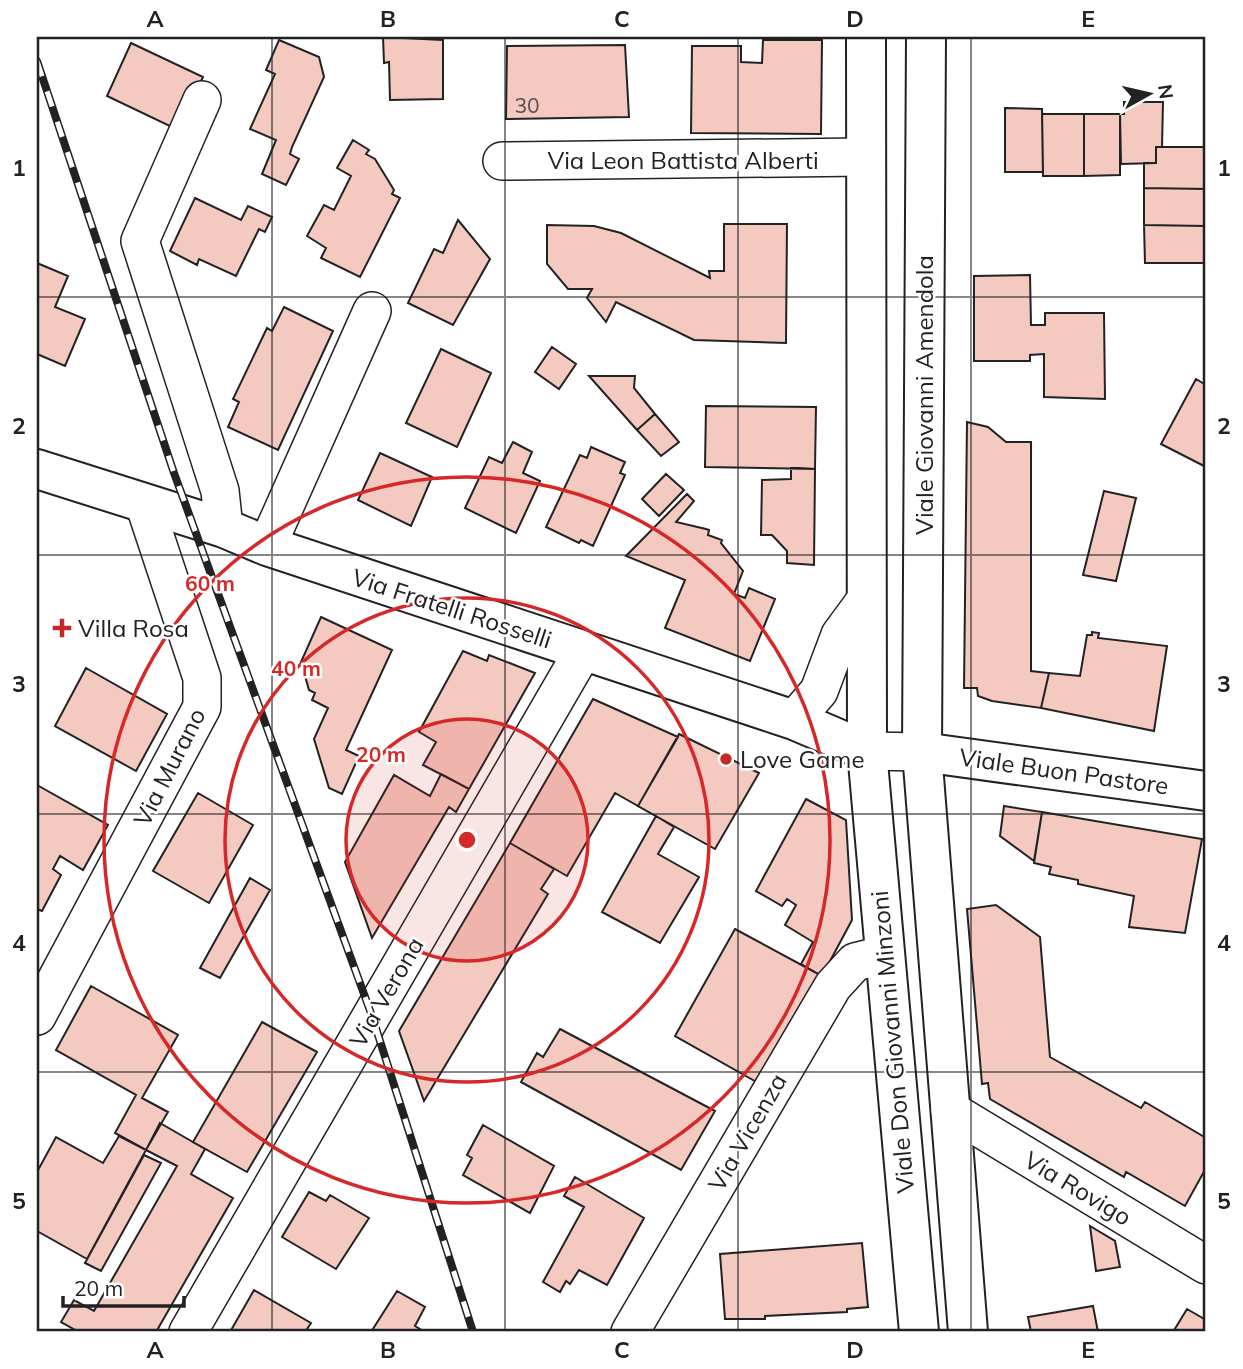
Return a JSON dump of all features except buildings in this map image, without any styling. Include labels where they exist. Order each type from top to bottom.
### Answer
[{"type":"main road","points":[[866,37],[864,157],[867,751]]},
{"type":"main road","name":"Viale Giovanni Amendola","points":[[922,752],[926,37]]},
{"type":"main road","name":"Via Fratelli Rosselli","points":[[37,468],[224,528],[267,546],[794,720],[867,751]]},
{"type":"main road","name":"Viale Don Giovanni Minzoni","points":[[867,751],[883,955],[919,1332]]},
{"type":"main road","points":[[922,752],[968,1332]]},
{"type":"main road","name":"Viale Buon Pastore","points":[[922,752],[1206,791]]},
{"type":"street","points":[[202,100],[140,241],[220,491],[224,528]]},
{"type":"street","name":"Via Leon Battista Alberti","points":[[502,161],[864,157]]},
{"type":"street","points":[[267,546],[372,311]]},
{"type":"street","name":"Via Murano","points":[[37,1016],[202,707],[204,698],[202,678],[145,503]]},
{"type":"street","points":[[794,720],[820,691],[840,635],[865,601]]},
{"type":"street","name":"Via Verona","points":[[188,1332],[583,651]]},
{"type":"street","points":[[867,751],[922,752]]},
{"type":"street","name":"Via Vicenza","points":[[630,1332],[833,986],[855,962],[883,955]]},
{"type":"street","name":"Via Rovigo","points":[[950,1110],[1206,1265]]},
{"type":"railway","points":[[37,61],[174,473],[372,1016],[473,1332]]},
{"type":"place","name":"Villa Rosa","points":[[62,628]]},
{"type":"place","name":"Love Game","points":[[726,759]]}]
